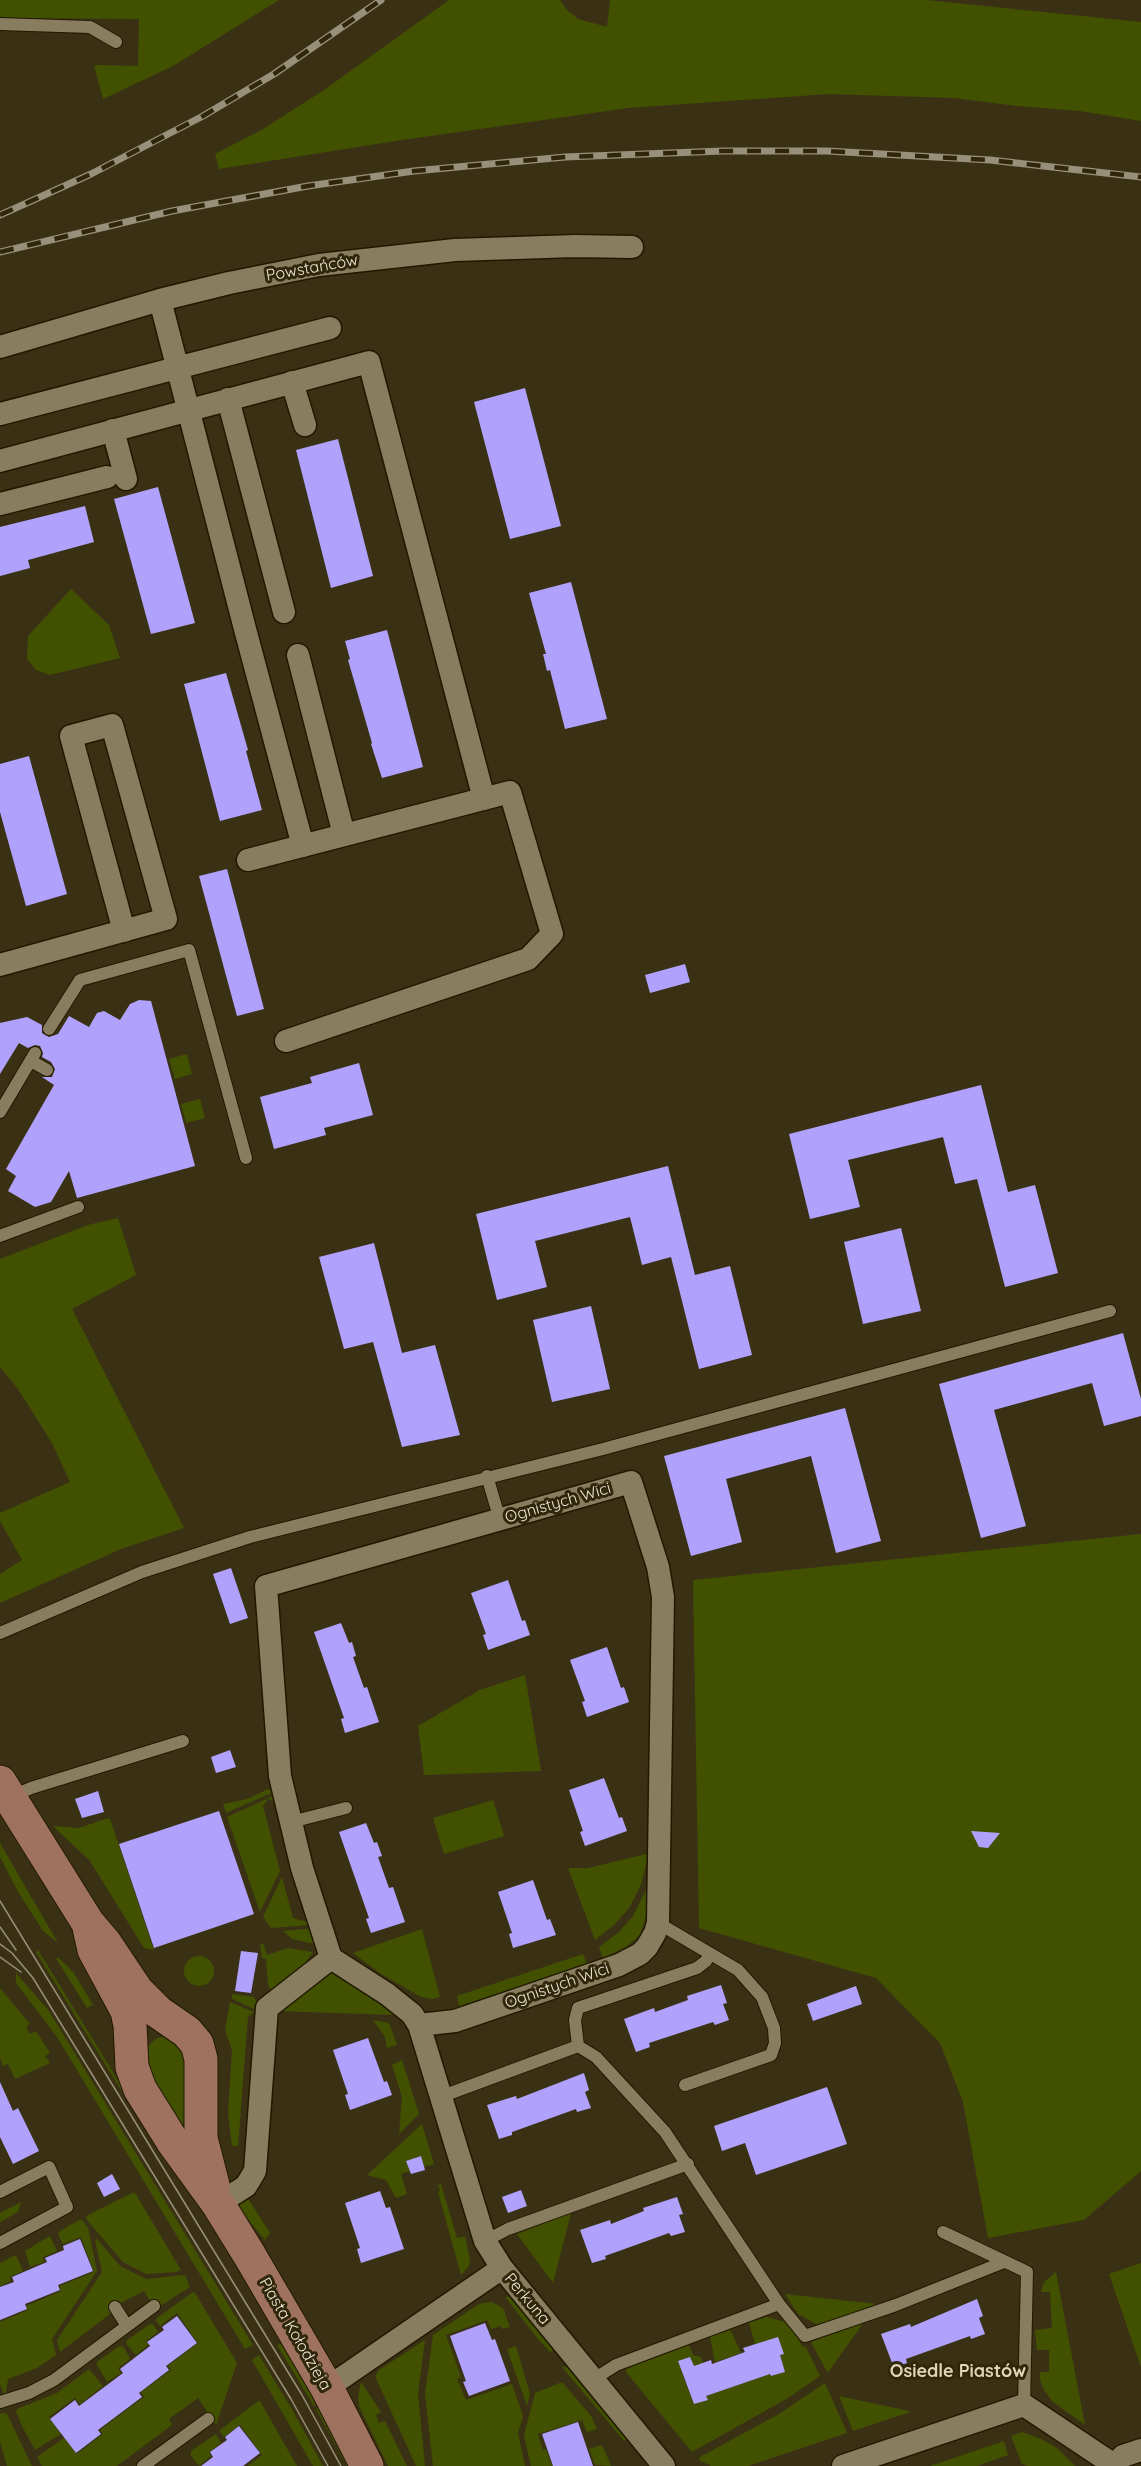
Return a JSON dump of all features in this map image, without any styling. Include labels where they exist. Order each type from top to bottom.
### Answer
[{"type":"street","name":"Powstańców","points":[[0,347],[160,300],[319,265],[411,254],[519,246],[632,247]]},
{"type":"street","points":[[160,300],[187,411],[303,846]]},
{"type":"street","points":[[0,414],[330,328]]},
{"type":"street","points":[[0,460],[369,362],[484,799]]},
{"type":"street","points":[[292,382],[304,425]]},
{"type":"street","points":[[228,399],[284,612]]},
{"type":"street","points":[[0,504],[117,478],[113,430]]},
{"type":"street","points":[[298,655],[344,835]]},
{"type":"street","points":[[0,965],[124,931],[166,919],[112,725],[71,736],[124,931]]},
{"type":"street","points":[[249,860],[510,792],[552,934],[528,959],[286,1041]]},
{"type":"street","name":"Ognistych Wici","points":[[331,1958],[302,1868],[280,1776],[266,1586],[631,1482],[658,1567],[663,1597],[658,1923],[647,1947],[640,1954],[619,1965],[455,2021],[416,2019]]},
{"type":"street","name":"Piasta Kołodzieja","points":[[5,1790],[88,1923],[105,1943],[142,1998],[194,2040],[200,2053],[187,2136]]},
{"type":"street","name":"Piasta Kołodzieja","points":[[88,1923],[94,1950],[127,2011],[130,2025],[131,2061],[140,2090],[187,2136],[218,2204],[327,2388],[367,2466]]},
{"type":"street","points":[[218,2204],[246,2186],[255,2171],[267,2008],[331,1958],[387,1994],[416,2019],[485,2241],[502,2268]]},
{"type":"street","points":[[131,2061],[137,2045],[152,2030],[165,2026],[183,2030]]},
{"type":"street","name":"Perkuna","points":[[327,2388],[502,2268],[664,2466]]},
{"type":"street","points":[[843,2466],[1024,2404],[1114,2466],[1124,2456],[1141,2450]]},
{"type":"lane","points":[[0,24],[90,27],[116,42]]},
{"type":"lane","points":[[49,1029],[81,980],[189,950],[246,1158]]},
{"type":"lane","points":[[0,1112],[33,1057],[47,1070]]},
{"type":"lane","points":[[0,1236],[78,1207]]},
{"type":"lane","points":[[0,1633],[142,1572],[250,1537],[487,1476],[603,1449],[1110,1311]]},
{"type":"lane","points":[[487,1476],[500,1520]]},
{"type":"lane","points":[[5,1790],[31,1788],[183,1741]]},
{"type":"lane","points":[[291,1822],[346,1808]]},
{"type":"lane","points":[[658,1923],[738,1971],[762,1997],[773,2020],[775,2043],[771,2055],[686,2085]]},
{"type":"lane","points":[[710,1954],[706,1961],[697,1968],[578,2008],[574,2020],[578,2046],[596,2057],[664,2132],[688,2164],[779,2304],[805,2336],[896,2305],[1004,2262]]},
{"type":"lane","points":[[440,2097],[578,2046]]},
{"type":"lane","points":[[485,2241],[508,2229],[688,2164]]},
{"type":"lane","points":[[0,2192],[49,2166],[67,2207],[0,2243]]},
{"type":"lane","points":[[943,2232],[1027,2272],[1024,2404]]},
{"type":"lane","points":[[594,2379],[616,2365],[779,2304]]},
{"type":"lane","points":[[0,2402],[29,2393],[54,2380],[154,2306]]},
{"type":"lane","points":[[115,2307],[127,2326]]},
{"type":"lane","points":[[143,2466],[208,2419]]},
{"type":"green space","points":[[0,0],[279,0],[173,66],[103,99],[94,65],[138,66],[139,19],[0,18]]},
{"type":"green space","points":[[449,0],[560,0],[566,9],[578,19],[607,27],[610,0],[926,0],[1141,22],[1141,121],[1080,111],[954,98],[829,94],[628,108],[219,169],[215,154],[263,129],[324,90]]},
{"type":"green space","points":[[71,589],[109,625],[120,658],[50,675],[36,670],[27,659],[28,636]]},
{"type":"green space","points":[[187,1054],[192,1074],[175,1079],[169,1059]]},
{"type":"green space","points":[[200,1099],[205,1118],[186,1123],[181,1104]]},
{"type":"green space","points":[[118,1218],[136,1275],[72,1309],[184,1528],[121,1549],[0,1603],[0,1574],[22,1560],[0,1521],[0,1513],[70,1482],[52,1443],[18,1389],[0,1367],[0,1259],[88,1225]]},
{"type":"green space","points":[[1141,1534],[1141,2171],[1084,2220],[988,2238],[963,2102],[940,2043],[876,1978],[699,1928],[693,1580]]},
{"type":"green space","points":[[525,1675],[541,1771],[424,1775],[418,1726],[480,1690]]},
{"type":"green space","points":[[268,1789],[274,1792],[226,1813],[223,1804],[247,1799]]},
{"type":"green space","points":[[275,1795],[277,1802],[268,1799],[263,1806],[280,1871],[260,1912],[227,1817]]},
{"type":"green space","points":[[493,1800],[504,1836],[444,1854],[433,1818]]},
{"type":"green space","points":[[108,1818],[154,1950],[144,1948],[90,1861],[53,1826],[79,1828]]},
{"type":"green space","points":[[0,1843],[58,1943],[43,1931],[17,1890],[0,1857]]},
{"type":"green space","points":[[646,1854],[647,1860],[641,1885],[629,1908],[615,1924],[595,1940],[568,1868],[588,1868]]},
{"type":"green space","points":[[282,1877],[293,1918],[312,1923],[309,1925],[271,1928],[263,1917]]},
{"type":"green space","points":[[651,1880],[650,1904],[640,1935],[626,1947],[603,1958],[599,1947],[619,1932],[633,1916]]},
{"type":"green space","points":[[314,1928],[315,1944],[292,1939],[283,1931]]},
{"type":"green space","points":[[422,1929],[440,1997],[433,1999],[421,1997],[381,1974],[353,1953]]},
{"type":"green space","points":[[263,1943],[267,1955],[288,1948],[313,1952],[298,1973],[271,1991],[268,1985],[266,1959],[262,1958],[260,1945]]},
{"type":"green space","points":[[38,1950],[168,2162],[166,2163],[36,1952]]},
{"type":"green space","points":[[583,1954],[587,1964],[459,2006],[457,1996]]},
{"type":"green space","points":[[199,1956],[210,1960],[214,1971],[210,1982],[199,1986],[188,1982],[184,1971],[188,1960]]},
{"type":"green space","points":[[56,1958],[59,1958],[74,1973],[93,2005],[87,2008]]},
{"type":"green space","points":[[330,1967],[396,2015],[274,2011]]},
{"type":"green space","points":[[16,1973],[49,2011],[253,2345],[245,2349],[57,2037],[16,1983]]},
{"type":"green space","points":[[0,1988],[30,2024],[26,2027],[30,2034],[36,2031],[50,2053],[45,2056],[50,2063],[15,2079],[8,2064],[3,2066],[0,2058]]},
{"type":"green space","points":[[232,1994],[254,1997],[259,2007],[256,2010],[232,1999]]},
{"type":"green space","points":[[230,2002],[254,2012],[248,2017],[238,2146],[232,2146],[228,2113],[232,2050],[225,2030]]},
{"type":"green space","points":[[373,2020],[389,2023],[397,2045],[387,2048],[385,2037]]},
{"type":"green space","points":[[167,2036],[184,2046],[185,2138],[146,2066],[147,2048],[157,2038]]},
{"type":"green space","points":[[402,2060],[419,2114],[399,2134],[402,2097],[392,2065]]},
{"type":"green space","points":[[422,2124],[434,2164],[424,2167],[420,2156],[407,2161],[410,2171],[401,2174],[407,2194],[396,2198],[386,2180],[367,2175]]},
{"type":"green space","points":[[441,2184],[457,2238],[465,2236],[470,2260],[469,2266],[461,2275],[438,2192],[440,2191],[438,2185]]},
{"type":"green space","points":[[135,2193],[181,2270],[146,2274],[123,2262],[87,2220],[86,2216]]},
{"type":"green space","points":[[245,2194],[270,2233],[265,2240],[236,2205]]},
{"type":"green space","points":[[21,2202],[18,2212],[0,2222],[0,2213]]},
{"type":"green space","points":[[571,2213],[553,2283],[517,2234]]},
{"type":"green space","points":[[82,2220],[88,2228],[97,2271],[52,2339],[56,2355],[37,2368],[8,2379],[4,2395],[0,2384],[0,2322],[28,2310],[26,2306],[61,2291],[60,2286],[94,2272],[81,2237],[63,2244],[58,2234]]},
{"type":"green space","points":[[50,2236],[57,2251],[43,2257],[44,2262],[30,2267],[25,2251]]},
{"type":"green space","points":[[97,2239],[120,2266],[146,2279],[185,2275],[190,2287],[160,2306],[155,2299],[151,2302],[144,2291],[121,2303],[117,2301],[109,2307],[110,2314],[60,2352],[57,2340],[102,2272],[95,2240]]},
{"type":"green space","points":[[16,2255],[23,2271],[10,2277],[11,2281],[0,2286],[0,2263]]},
{"type":"green space","points":[[1141,2263],[1141,2367],[1109,2274]]},
{"type":"green space","points":[[1056,2272],[1085,2425],[1053,2402],[1040,2380],[1040,2372],[1049,2372],[1049,2350],[1037,2350],[1035,2330],[1052,2328],[1050,2292],[1041,2292],[1044,2282]]},
{"type":"green space","points":[[193,2292],[237,2363],[216,2425],[198,2398],[169,2419],[172,2425],[117,2466],[42,2466],[37,2457],[64,2438],[77,2454],[103,2434],[100,2430],[144,2397],[141,2392],[171,2370],[168,2366],[198,2343],[177,2313],[160,2326],[156,2321]]},
{"type":"green space","points":[[785,2294],[877,2304],[818,2325],[798,2314]]},
{"type":"green space","points":[[505,2297],[510,2297],[523,2308],[554,2347],[553,2351],[550,2352],[538,2339]]},
{"type":"green space","points":[[492,2302],[503,2308],[510,2327],[502,2329],[501,2326],[491,2329],[487,2320],[446,2335],[461,2377],[457,2379],[466,2400],[512,2384],[523,2416],[518,2433],[525,2466],[433,2466],[425,2394],[433,2335],[479,2304]]},
{"type":"green space","points":[[766,2317],[786,2322],[793,2329],[802,2346],[806,2347],[820,2376],[788,2398],[692,2452],[626,2372],[626,2369],[689,2345],[693,2355],[701,2357],[703,2363],[681,2371],[694,2404],[707,2400],[706,2396],[770,2374],[772,2376],[785,2372],[780,2355],[784,2354],[755,2344],[749,2323]]},
{"type":"green space","points":[[864,2322],[829,2371],[827,2372],[811,2342]]},
{"type":"green space","points":[[153,2324],[158,2332],[146,2341],[148,2345],[136,2355],[126,2341]]},
{"type":"green space","points":[[730,2329],[741,2353],[715,2362],[710,2337]]},
{"type":"green space","points":[[425,2340],[418,2393],[425,2466],[416,2466],[375,2376],[379,2370]]},
{"type":"green space","points":[[286,2343],[355,2466],[347,2466],[316,2409],[317,2405],[314,2406],[277,2345]]},
{"type":"green space","points":[[119,2346],[124,2347],[130,2359],[118,2368],[121,2373],[107,2382],[96,2363]]},
{"type":"green space","points":[[516,2346],[530,2394],[527,2406],[507,2349]]},
{"type":"green space","points":[[259,2355],[323,2466],[313,2466],[252,2360]]},
{"type":"green space","points":[[570,2366],[628,2438],[624,2441],[562,2367]]},
{"type":"green space","points":[[89,2369],[103,2386],[80,2404],[75,2398],[49,2417],[61,2434],[35,2450],[21,2424],[17,2409],[57,2393]]},
{"type":"green space","points":[[361,2382],[381,2412],[376,2415],[379,2423],[385,2421],[407,2466],[388,2466],[359,2406],[358,2396]]},
{"type":"green space","points":[[562,2382],[591,2416],[597,2429],[587,2432],[582,2420],[538,2434],[543,2450],[546,2449],[552,2466],[531,2466],[524,2435],[535,2393]]},
{"type":"green space","points":[[825,2383],[847,2433],[748,2466],[711,2466],[699,2460],[700,2457],[779,2414]]},
{"type":"green space","points":[[839,2396],[909,2411],[910,2412],[853,2431]]},
{"type":"green space","points":[[258,2401],[297,2466],[248,2466],[262,2455],[240,2425],[224,2437],[220,2432]]},
{"type":"green space","points":[[0,2414],[7,2414],[32,2466],[7,2466],[0,2442]]},
{"type":"green space","points":[[1022,2432],[1057,2448],[1075,2466],[1022,2464],[1011,2436]]},
{"type":"green space","points":[[216,2434],[221,2443],[209,2452],[211,2456],[199,2466],[191,2456],[191,2451]]},
{"type":"green space","points":[[1004,2441],[1008,2455],[977,2466],[930,2466]]},
{"type":"green space","points":[[601,2445],[611,2466],[595,2465],[589,2449]]},
{"type":"building","points":[[525,388],[561,526],[510,539],[474,402]]},
{"type":"building","points":[[338,439],[373,576],[331,588],[296,450]]},
{"type":"building","points":[[158,487],[195,623],[151,634],[114,499]]},
{"type":"building","points":[[85,506],[94,542],[28,560],[30,568],[0,576],[0,527]]},
{"type":"building","points":[[571,582],[607,719],[565,729],[550,670],[547,671],[543,654],[546,654],[529,593]]},
{"type":"building","points":[[387,630],[423,767],[382,778],[348,660],[350,659],[345,641]]},
{"type":"building","points":[[226,673],[262,810],[220,821],[184,684]]},
{"type":"building","points":[[29,756],[67,894],[26,906],[0,812],[0,764]]},
{"type":"building","points":[[227,869],[264,1009],[237,1016],[199,876]]},
{"type":"building","points":[[685,964],[690,982],[650,993],[645,975]]},
{"type":"building","points":[[139,1000],[151,1001],[195,1166],[77,1198],[69,1171],[51,1202],[35,1207],[8,1191],[16,1176],[6,1169],[54,1085],[42,1077],[52,1077],[55,1069],[51,1062],[42,1057],[40,1046],[35,1045],[28,1048],[19,1043],[0,1074],[0,1023],[27,1017],[42,1025],[42,1033],[49,1037],[58,1034],[69,1016],[89,1027],[97,1013],[104,1011],[120,1020],[130,1004]]},
{"type":"building","points":[[359,1063],[373,1115],[324,1128],[326,1135],[274,1149],[260,1097],[312,1083],[310,1077]]},
{"type":"building","points":[[981,1085],[1008,1192],[1035,1185],[1058,1273],[1005,1287],[977,1179],[955,1184],[943,1137],[848,1160],[860,1207],[810,1219],[789,1134]]},
{"type":"building","points":[[668,1166],[695,1275],[730,1266],[752,1355],[699,1369],[671,1257],[642,1265],[630,1217],[535,1241],[547,1287],[497,1300],[476,1214]]},
{"type":"building","points":[[901,1228],[921,1311],[863,1324],[844,1242]]},
{"type":"building","points":[[374,1243],[402,1353],[435,1345],[460,1435],[402,1447],[373,1342],[344,1349],[319,1257]]},
{"type":"building","points":[[591,1306],[610,1389],[552,1402],[533,1320]]},
{"type":"building","points":[[1123,1333],[1141,1399],[1141,1416],[1104,1426],[1092,1383],[994,1410],[1026,1526],[981,1538],[939,1384]]},
{"type":"building","points":[[845,1408],[881,1541],[836,1553],[811,1456],[726,1479],[742,1542],[691,1556],[664,1456]]},
{"type":"building","points":[[231,1568],[248,1618],[230,1624],[213,1574]]},
{"type":"building","points":[[508,1580],[522,1621],[525,1620],[530,1635],[488,1650],[483,1635],[486,1634],[471,1593]]},
{"type":"building","points":[[341,1623],[349,1643],[352,1642],[356,1656],[353,1657],[364,1688],[367,1687],[379,1722],[345,1733],[341,1719],[344,1718],[314,1632]]},
{"type":"building","points":[[607,1647],[621,1688],[624,1687],[629,1702],[587,1717],[582,1702],[585,1701],[570,1660]]},
{"type":"building","points":[[230,1750],[236,1767],[216,1773],[211,1757]]},
{"type":"building","points":[[604,1778],[619,1818],[622,1817],[627,1831],[585,1846],[580,1832],[583,1831],[569,1790]]},
{"type":"building","points":[[98,1791],[104,1812],[82,1818],[75,1799]]},
{"type":"building","points":[[219,1811],[254,1914],[154,1948],[119,1844]]},
{"type":"building","points":[[366,1823],[374,1843],[377,1842],[382,1856],[378,1857],[389,1888],[393,1887],[405,1922],[371,1933],[366,1919],[369,1918],[339,1832]]},
{"type":"building","points":[[971,1831],[1000,1833],[988,1848],[979,1847]]},
{"type":"building","points":[[533,1880],[547,1920],[550,1919],[556,1935],[513,1948],[509,1934],[512,1933],[498,1892]]},
{"type":"building","points":[[241,1951],[258,1953],[251,1993],[235,1991]]},
{"type":"building","points":[[721,1985],[727,2003],[723,2004],[729,2020],[715,2025],[713,2022],[649,2043],[650,2047],[636,2052],[624,2019],[654,2008],[655,2012],[688,2000],[687,1996]]},
{"type":"building","points":[[856,1986],[862,2004],[813,2021],[807,2004]]},
{"type":"building","points":[[368,2038],[384,2082],[387,2081],[392,2095],[350,2110],[345,2095],[348,2094],[333,2050]]},
{"type":"building","points":[[584,2073],[589,2090],[585,2092],[591,2108],[577,2112],[576,2109],[512,2132],[512,2135],[499,2139],[487,2105],[516,2096],[517,2099]]},
{"type":"building","points":[[0,2082],[13,2111],[18,2108],[39,2151],[13,2164],[0,2137]]},
{"type":"building","points":[[827,2087],[847,2144],[756,2175],[745,2143],[722,2151],[714,2126]]},
{"type":"building","points":[[421,2156],[425,2170],[411,2174],[406,2161]]},
{"type":"building","points":[[112,2174],[120,2189],[104,2197],[97,2183]]},
{"type":"building","points":[[521,2190],[527,2206],[508,2213],[502,2197]]},
{"type":"building","points":[[380,2191],[386,2208],[390,2207],[404,2249],[361,2263],[357,2249],[360,2248],[345,2203]]},
{"type":"building","points":[[677,2197],[683,2214],[679,2215],[685,2232],[671,2236],[669,2233],[605,2256],[606,2259],[592,2263],[580,2230],[610,2220],[611,2224],[644,2211],[643,2208]]},
{"type":"building","points":[[80,2239],[93,2271],[58,2285],[60,2290],[25,2304],[27,2309],[0,2320],[0,2287],[14,2282],[12,2277],[47,2262],[45,2258],[64,2250],[63,2246]]},
{"type":"building","points":[[977,2299],[983,2316],[979,2318],[985,2334],[971,2339],[970,2336],[906,2359],[907,2363],[894,2368],[881,2334],[910,2324],[911,2327]]},
{"type":"building","points":[[177,2316],[197,2343],[166,2366],[169,2370],[139,2393],[142,2397],[98,2430],[101,2434],[76,2453],[50,2419],[75,2400],[79,2406],[123,2373],[120,2369],[150,2346],[147,2342],[164,2330],[162,2327]]},
{"type":"building","points":[[485,2323],[492,2340],[495,2339],[510,2381],[469,2396],[450,2336]]},
{"type":"building","points":[[778,2337],[784,2354],[780,2355],[785,2372],[771,2376],[770,2374],[706,2396],[708,2400],[694,2404],[678,2361],[690,2357],[694,2366],[711,2360],[712,2364],[745,2352],[743,2348]]},
{"type":"building","points":[[578,2422],[593,2466],[553,2466],[542,2434]]},
{"type":"building","points":[[239,2426],[260,2453],[243,2466],[201,2466],[213,2457],[210,2452],[227,2440],[225,2437]]},
{"type":"tram line","points":[[0,1901],[302,2395],[341,2466]]},
{"type":"tram line","points":[[0,1927],[16,1950]]},
{"type":"tram line","points":[[0,1944],[12,1953],[33,1978],[291,2399],[328,2466]]},
{"type":"tram line","points":[[0,1957],[21,1972]]},
{"type":"railway","points":[[0,215],[91,174],[203,116],[274,74],[381,0]]},
{"type":"railway","points":[[0,252],[172,211],[308,186],[414,171],[565,157],[723,151],[827,151],[990,160],[1141,177]]},
{"type":"district","name":"Osiedle Piastów","points":[[958,2372]]}]
